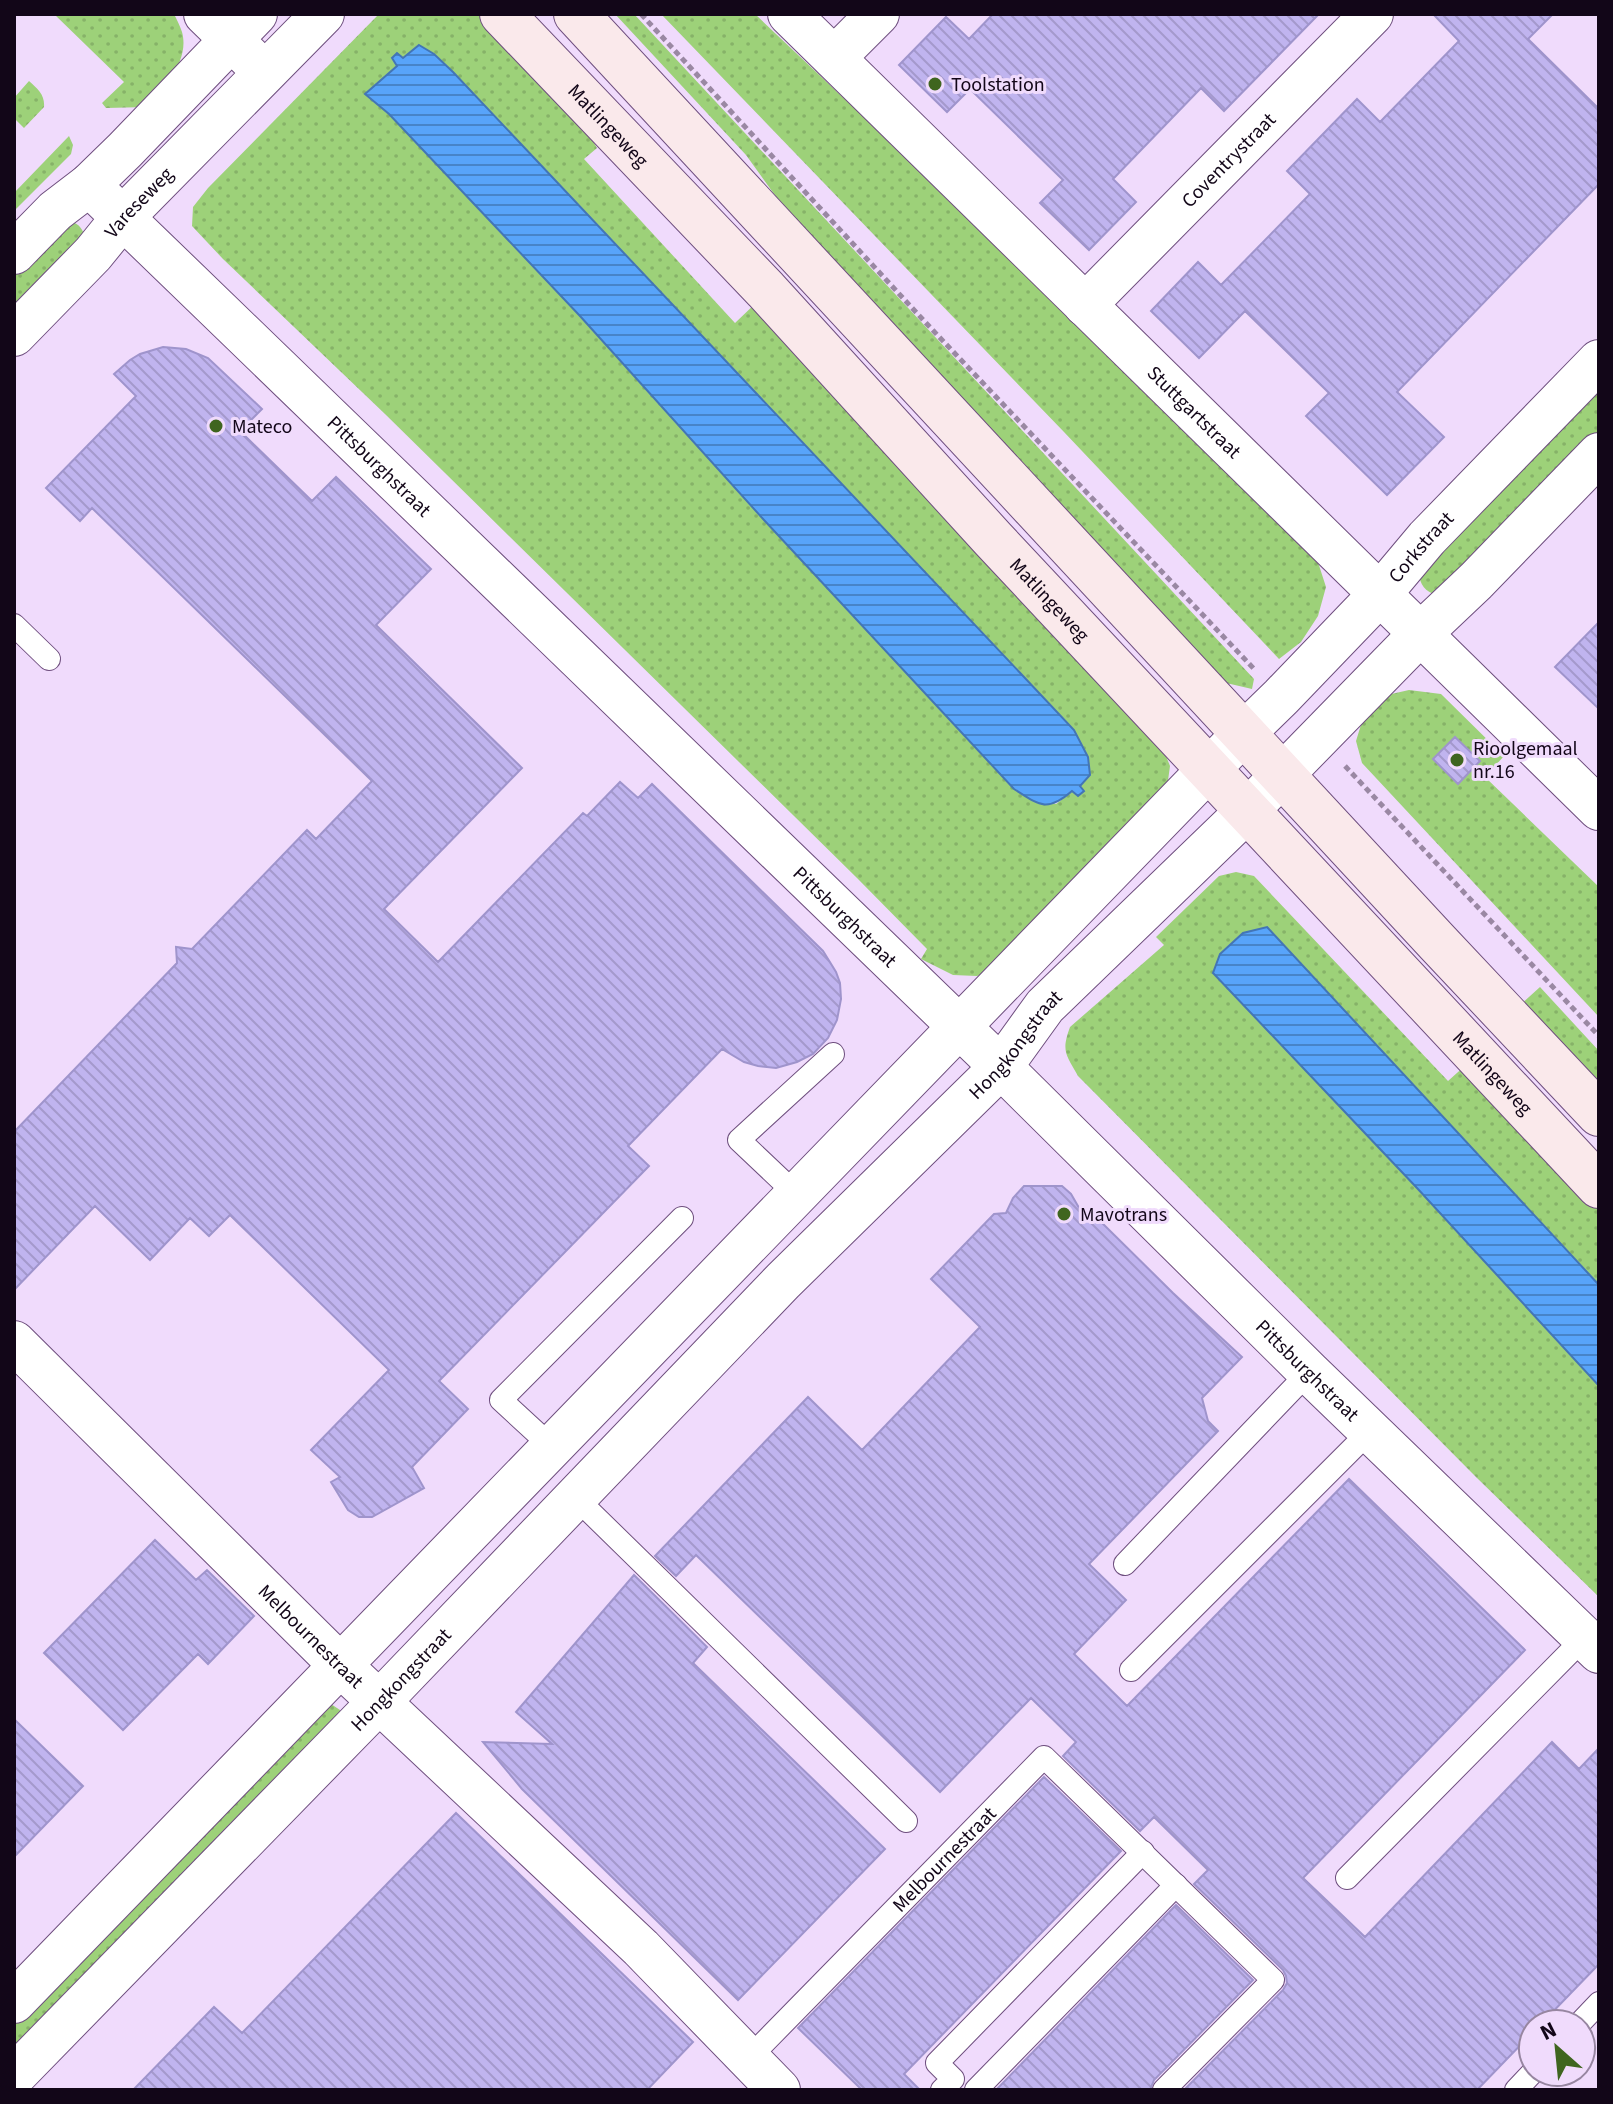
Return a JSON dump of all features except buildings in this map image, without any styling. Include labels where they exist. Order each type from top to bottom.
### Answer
[{"type":"main road","name":"Matlingeweg","points":[[502,14],[766,290],[993,539],[1599,1186]]},
{"type":"main road","points":[[576,14],[1599,1114]]},
{"type":"street","name":"Vareseweg","points":[[14,335],[93,254],[123,217],[323,14]]},
{"type":"street","name":"Stuttgartstraat","points":[[789,14],[1599,809]]},
{"type":"street","points":[[834,58],[878,14]]},
{"type":"street","name":"Coventrystraat","points":[[1085,305],[1372,14]]},
{"type":"street","points":[[14,253],[55,211],[89,185],[231,23],[264,72]]},
{"type":"street","name":"Pittsburghstraat","points":[[89,185],[1001,1067],[1309,1372],[1592,1645]]},
{"type":"street","name":"Corkstraat","points":[[1209,770],[1599,361]]},
{"type":"street","points":[[1282,775],[1599,454]]},
{"type":"street","points":[[14,2002],[1209,770]]},
{"type":"street","name":"Hongkongstraat","points":[[14,2076],[783,1281],[1001,1067],[1045,1006],[1282,775]]},
{"type":"street","points":[[748,1245],[783,1281]]},
{"type":"street","name":"Melbournestraat","points":[[14,1342],[340,1665],[641,1948],[779,2090]]},
{"type":"lane","points":[[14,625],[49,659]]},
{"type":"lane","points":[[797,1195],[739,1140],[833,1054]]},
{"type":"lane","points":[[552,1447],[501,1400],[682,1218]]},
{"type":"lane","points":[[1125,1564],[1309,1372]]},
{"type":"lane","points":[[1131,1670],[1370,1431]]},
{"type":"lane","points":[[576,1498],[906,1821]]},
{"type":"lane","points":[[1347,1878],[1592,1645]]},
{"type":"lane","name":"Melbournestraat","points":[[748,2059],[1044,1757],[1273,1980],[1164,2090]]},
{"type":"lane","points":[[953,2086],[937,2063],[1143,1852]]},
{"type":"lane","points":[[976,2090],[1176,1885]]},
{"type":"path","points":[[641,14],[926,323],[1281,697]]},
{"type":"path","points":[[1319,738],[1599,1036]]},
{"type":"green space","points":[[54,14],[174,14],[182,32],[179,63],[147,107],[106,108],[102,103],[124,82]]},
{"type":"green space","points":[[379,14],[487,14],[568,100],[597,148],[584,159],[735,323],[758,301],[1162,746],[1170,766],[1166,795],[1003,967],[977,976],[953,975],[921,959],[927,949],[857,878],[223,259],[192,226],[193,207]],"holes":[[[397,53],[1073,791],[1056,804],[1014,789],[580,316],[389,114],[366,94],[398,66]]]},
{"type":"green space","points":[[615,14],[634,14],[1254,679],[1252,689],[1222,682],[805,237],[746,155]]},
{"type":"green space","points":[[661,14],[755,14],[1177,414],[1316,556],[1326,587],[1318,616],[1301,642],[1279,659]]},
{"type":"green space","points":[[29,81],[42,96],[44,107],[24,128],[14,118],[14,98]]},
{"type":"green space","points":[[69,136],[73,145],[71,154],[14,211],[14,193]]},
{"type":"green space","points":[[69,221],[78,225],[84,234],[14,315],[14,270]]},
{"type":"green space","points":[[1599,383],[1599,435],[1441,596],[1426,590],[1419,576]]},
{"type":"green space","points":[[1409,690],[1441,694],[1504,756],[1485,777],[1599,887],[1599,1017],[1362,763],[1356,741],[1364,715],[1387,695]]},
{"type":"green space","points":[[1236,872],[1254,876],[1448,1081],[1467,1064],[1599,1202],[1599,1285],[1267,927],[1220,954],[1213,973],[1599,1386],[1599,1597],[1078,1076],[1068,1057],[1065,1048],[1070,1027],[1164,945],[1156,937],[1219,876]]},
{"type":"green space","points":[[1540,987],[1599,1051],[1599,1092],[1520,1005]]},
{"type":"green space","points":[[331,1704],[340,1710],[341,1723],[14,2061],[14,2018]]},
{"type":"water","points":[[419,45],[453,72],[1074,730],[1088,757],[1090,775],[1080,786],[1084,791],[1078,796],[1072,791],[1056,802],[1043,804],[1014,789],[580,316],[389,114],[365,94],[397,66],[392,58],[397,53],[403,58]]},
{"type":"water","points":[[1267,927],[1599,1285],[1599,1386],[1213,973],[1220,954],[1243,933]]},
{"type":"place","name":"Toolstation","points":[[935,84]]},
{"type":"place","name":"Mateco","points":[[216,426]]},
{"type":"place","name":"Rioolgemaal nr.16","points":[[1457,760]]},
{"type":"place","name":"Mavotrans","points":[[1064,1214]]}]
